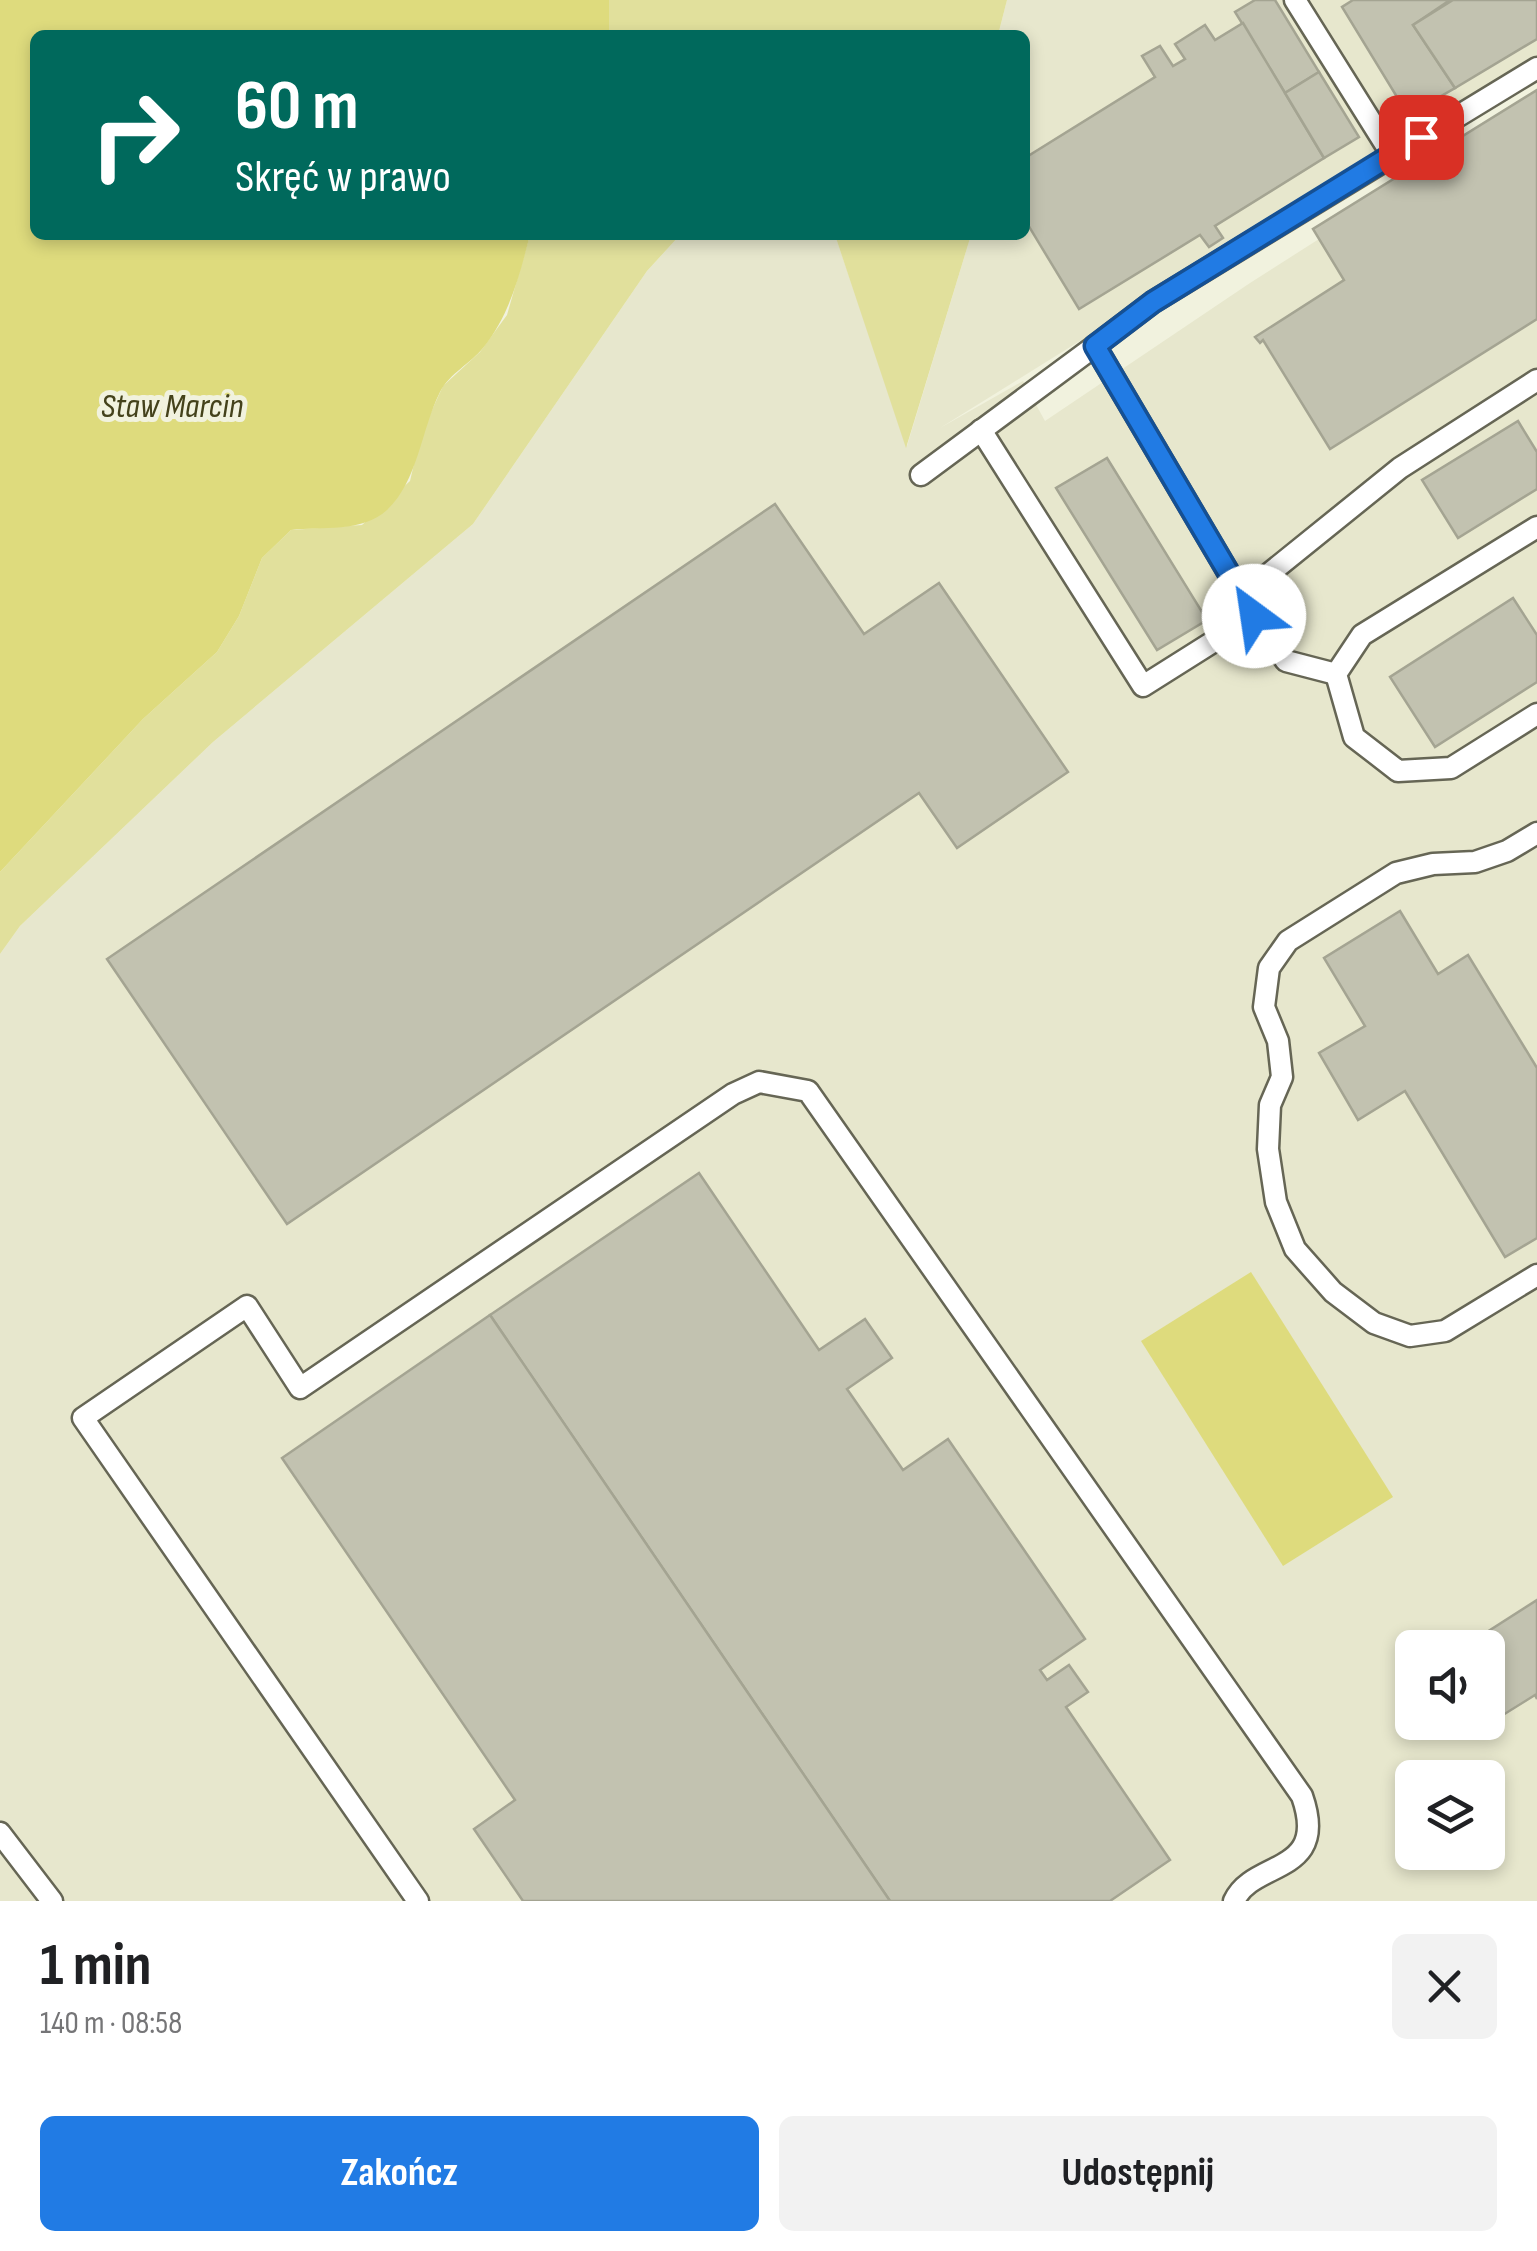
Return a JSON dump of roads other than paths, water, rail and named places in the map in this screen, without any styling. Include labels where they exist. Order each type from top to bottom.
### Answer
[{"type":"lane","points":[[1295,0],[1392,155]]},
{"type":"lane","points":[[921,475],[1153,302],[1537,68]]},
{"type":"lane","points":[[1095,346],[1254,616],[1286,661],[1336,674]]},
{"type":"lane","points":[[981,430],[1143,686],[1254,616],[1266,577],[1400,468],[1537,380]]},
{"type":"lane","points":[[1537,527],[1362,635],[1336,674],[1354,736],[1398,772],[1451,768],[1537,714]]},
{"type":"lane","points":[[1537,833],[1507,852],[1475,862],[1433,864],[1396,873],[1288,941],[1269,968],[1264,1007],[1278,1042],[1282,1077],[1270,1106],[1268,1149],[1276,1202],[1295,1249],[1333,1292],[1374,1324],[1410,1336],[1445,1331],[1537,1275]]},
{"type":"lane","points":[[418,1901],[83,1418],[247,1306],[300,1388],[734,1094],[760,1082],[808,1090],[1302,1796],[1308,1832],[1301,1852],[1234,1901]]},
{"type":"lane","points":[[0,1833],[52,1901]]},
{"type":"water","name":"Staw Marcin","points":[[0,0],[609,0],[609,30],[30,30],[30,240],[529,240],[500,322],[483,348],[440,392],[406,485],[387,510],[366,522],[291,530],[262,558],[239,616],[217,652],[143,719],[0,872]]},
{"type":"water","points":[[1251,1272],[1393,1497],[1283,1566],[1141,1341]]}]
